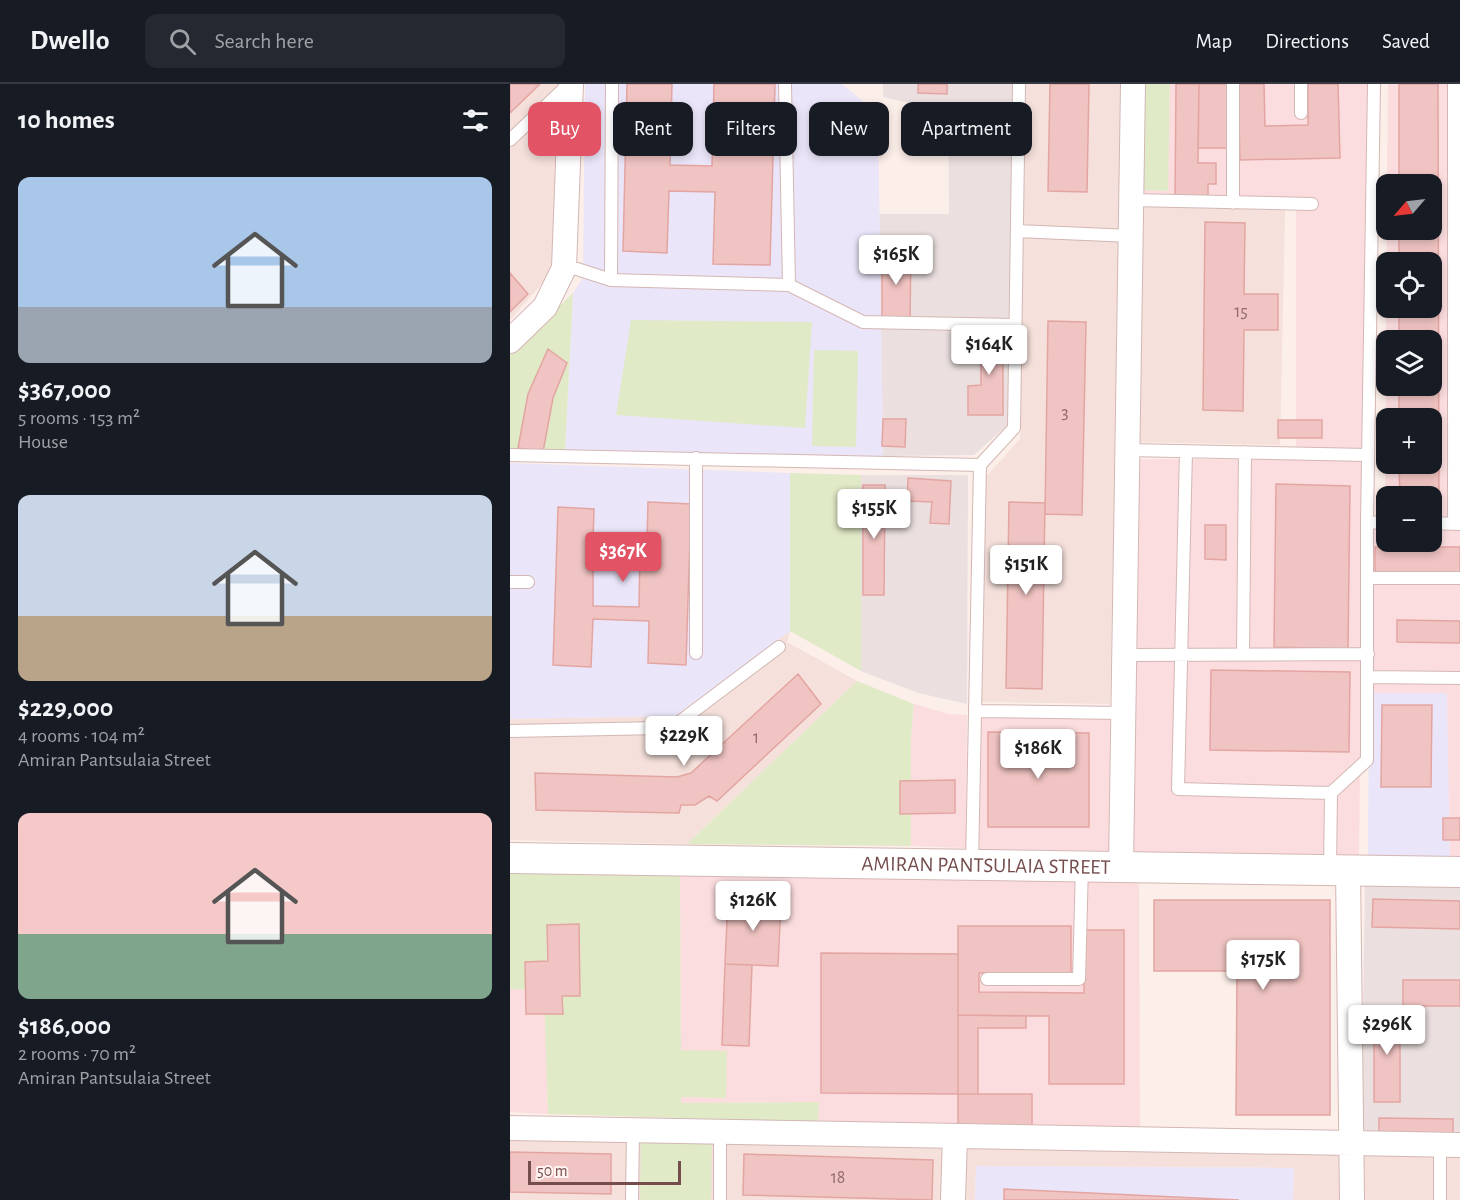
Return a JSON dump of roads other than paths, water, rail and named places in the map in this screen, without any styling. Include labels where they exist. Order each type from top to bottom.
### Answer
[{"type":"street","points":[[510,342],[545,307],[564,268],[570,84]]},
{"type":"street","points":[[1121,867],[1133,84]]},
{"type":"street","name":"AMIRAN PANTSULAIA STREET","points":[[510,858],[1460,872]]},
{"type":"street","points":[[1339,870],[1352,1143],[1352,1200]]},
{"type":"street","points":[[510,1128],[1450,1145]]},
{"type":"street","points":[[953,1200],[955,1136]]},
{"type":"lane","points":[[510,140],[570,84]]},
{"type":"lane","points":[[611,280],[612,84]]},
{"type":"lane","points":[[785,84],[789,285]]},
{"type":"lane","points":[[972,864],[980,465],[1014,428],[1019,84]]},
{"type":"lane","points":[[1233,84],[1233,203]]},
{"type":"lane","points":[[1301,84],[1301,113]]},
{"type":"lane","points":[[1186,451],[1178,789],[1331,793],[1366,760],[1367,522],[1374,84]]},
{"type":"lane","points":[[1442,523],[1457,524],[1454,84]]},
{"type":"lane","points":[[1131,200],[1312,204]]},
{"type":"lane","points":[[1017,231],[1131,236]]},
{"type":"lane","points":[[564,268],[577,269],[611,280],[789,285],[863,322],[1015,326]]},
{"type":"lane","points":[[1128,450],[1368,455]]},
{"type":"lane","points":[[1243,655],[1245,452]]},
{"type":"lane","points":[[510,455],[980,465]]},
{"type":"lane","points":[[696,458],[696,653]]},
{"type":"lane","points":[[1367,522],[1376,522]]},
{"type":"lane","points":[[1368,578],[1460,578]]},
{"type":"lane","points":[[510,582],[528,582]]},
{"type":"lane","points":[[510,731],[660,728],[678,723],[779,648]]},
{"type":"lane","points":[[1125,655],[1368,654]]},
{"type":"lane","points":[[1367,677],[1460,678]]},
{"type":"lane","points":[[975,711],[1124,713]]},
{"type":"lane","points":[[1331,793],[1339,870]]},
{"type":"lane","points":[[987,980],[1079,980],[1082,866]]},
{"type":"lane","points":[[632,1200],[633,1131]]},
{"type":"lane","points":[[720,1132],[720,1200]]},
{"type":"lane","points":[[1440,1200],[1450,1145]]}]
